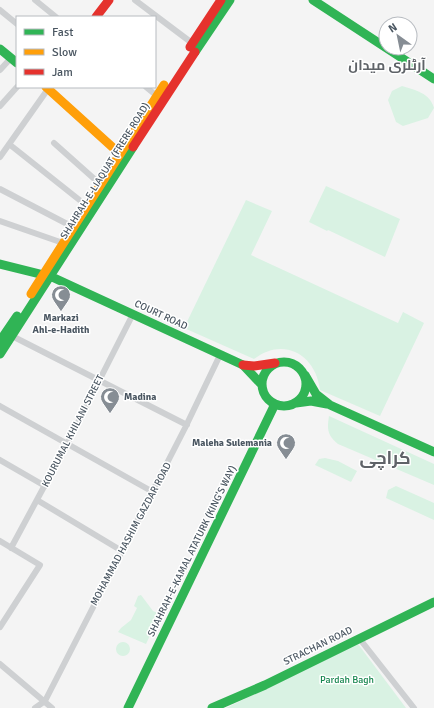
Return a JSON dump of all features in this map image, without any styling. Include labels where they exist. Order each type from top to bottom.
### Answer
[{"type":"main road","points":[[97,16],[109,0]]},
{"type":"main road","name":"SHAHRAH-E-LIAQUAT (FRERE ROAD)","points":[[0,341],[48,276],[63,243],[73,227],[221,0]]},
{"type":"main road","name":"SHAHRAH-E-LIAQUAT (FRERE ROAD)","points":[[0,354],[48,276],[174,82],[230,0]]},
{"type":"main road","points":[[313,0],[433,76]]},
{"type":"main road","points":[[0,49],[14,61]]},
{"type":"main road","points":[[47,88],[120,154]]},
{"type":"main road","name":"COURT ROAD","points":[[0,264],[48,276],[133,314],[243,365],[262,385]]},
{"type":"main road","points":[[279,363],[268,369],[264,375],[262,385],[264,393],[275,404],[289,406],[311,400],[330,404]]},
{"type":"main road","points":[[243,365],[254,366],[290,363],[297,366],[316,394],[330,404],[434,452]]},
{"type":"main road","points":[[296,403],[304,394],[306,389],[304,375]]},
{"type":"main road","name":"SHAHRAH-E-KAMAL ATATURK (KING'S WAY)","points":[[128,708],[275,404]]},
{"type":"main road","name":"STRACHAN ROAD","points":[[212,708],[434,602]]},
{"type":"street","points":[[35,0],[55,16]]},
{"type":"street","points":[[135,0],[192,43]]},
{"type":"street","points":[[0,10],[16,23]]},
{"type":"street","points":[[0,70],[14,61]]},
{"type":"street","points":[[0,106],[16,88]]},
{"type":"street","points":[[0,157],[47,88]]},
{"type":"street","points":[[147,88],[158,96]]},
{"type":"street","points":[[54,143],[100,184]]},
{"type":"street","points":[[9,144],[87,206]]},
{"type":"street","points":[[0,189],[73,227]]},
{"type":"street","points":[[0,221],[63,243]]},
{"type":"street","name":"KOURUMAL KHILANI STREET","points":[[11,548],[67,444],[133,314]]},
{"type":"street","points":[[12,336],[187,425]]},
{"type":"street","name":"MOHAMMAD HASHIM GAZDAR ROAD","points":[[35,708],[44,701],[153,492],[220,355]]},
{"type":"street","points":[[0,406],[153,492]]},
{"type":"street","points":[[0,460],[45,486]]},
{"type":"street","points":[[37,500],[122,551]]},
{"type":"street","points":[[0,541],[40,565],[0,627]]},
{"type":"street","points":[[359,638],[414,708]]},
{"type":"street","points":[[0,664],[52,708]]},
{"type":"green space","points":[[402,86],[421,93],[429,99],[434,108],[428,118],[403,126],[396,122],[388,100],[392,91]]},
{"type":"green space","points":[[326,186],[400,219],[385,257],[309,222]]},
{"type":"green space","points":[[246,200],[272,211],[251,255],[398,323],[403,312],[424,323],[380,416],[320,390],[312,367],[297,353],[287,349],[276,349],[265,352],[254,359],[184,328]]},
{"type":"green space","points":[[329,416],[434,464],[434,485],[338,444],[329,432]]},
{"type":"green space","points":[[325,458],[338,461],[357,471],[351,482],[315,465],[319,459]]},
{"type":"green space","points":[[396,486],[434,503],[434,520],[386,498],[388,490]]},
{"type":"green space","points":[[141,595],[153,611],[160,614],[146,644],[118,632],[131,620],[137,608],[134,606],[138,596]]},
{"type":"green space","points":[[123,642],[128,644],[130,649],[128,654],[123,656],[118,654],[116,649],[118,644]]},
{"type":"green space","name":"Pardah Bagh","points":[[358,644],[406,708],[226,708]]},
{"type":"traffic: fast","points":[[195,52],[230,0]]},
{"type":"traffic: fast","points":[[313,0],[434,79]]},
{"type":"traffic: fast","points":[[0,49],[16,62]]},
{"type":"traffic: fast","points":[[0,354],[133,147]]},
{"type":"traffic: fast","points":[[0,264],[52,277],[243,365],[262,385]]},
{"type":"traffic: fast","points":[[0,341],[17,316]]},
{"type":"traffic: fast","points":[[284,362],[296,366],[302,372],[306,384],[302,396],[296,402],[284,406],[272,402],[266,396],[262,384],[266,372],[272,366],[284,362]]},
{"type":"traffic: fast","points":[[305,375],[316,394],[330,405],[434,452]]},
{"type":"traffic: fast","points":[[296,403],[311,401],[327,404]]},
{"type":"traffic: fast","points":[[128,708],[275,404]]},
{"type":"traffic: fast","points":[[212,708],[265,685],[434,602]]},
{"type":"traffic: slow","points":[[31,294],[164,85]]},
{"type":"traffic: slow","points":[[47,88],[120,154]]},
{"type":"traffic: jam","points":[[97,16],[109,0]]},
{"type":"traffic: jam","points":[[190,47],[221,0]]},
{"type":"traffic: jam","points":[[133,147],[195,52]]},
{"type":"traffic: jam","points":[[243,365],[254,366],[275,363]]},
{"type":"place","name":"Markazi Ahl-e-Hadith","points":[[61,312]]},
{"type":"place","name":"Madina","points":[[110,414]]},
{"type":"place","name":"Maleha Sulemania","points":[[286,460]]},
{"type":"district","name":"آرٹلری میدان","points":[[387,65]]},
{"type":"district","name":"کراچی","points":[[385,458]]}]
